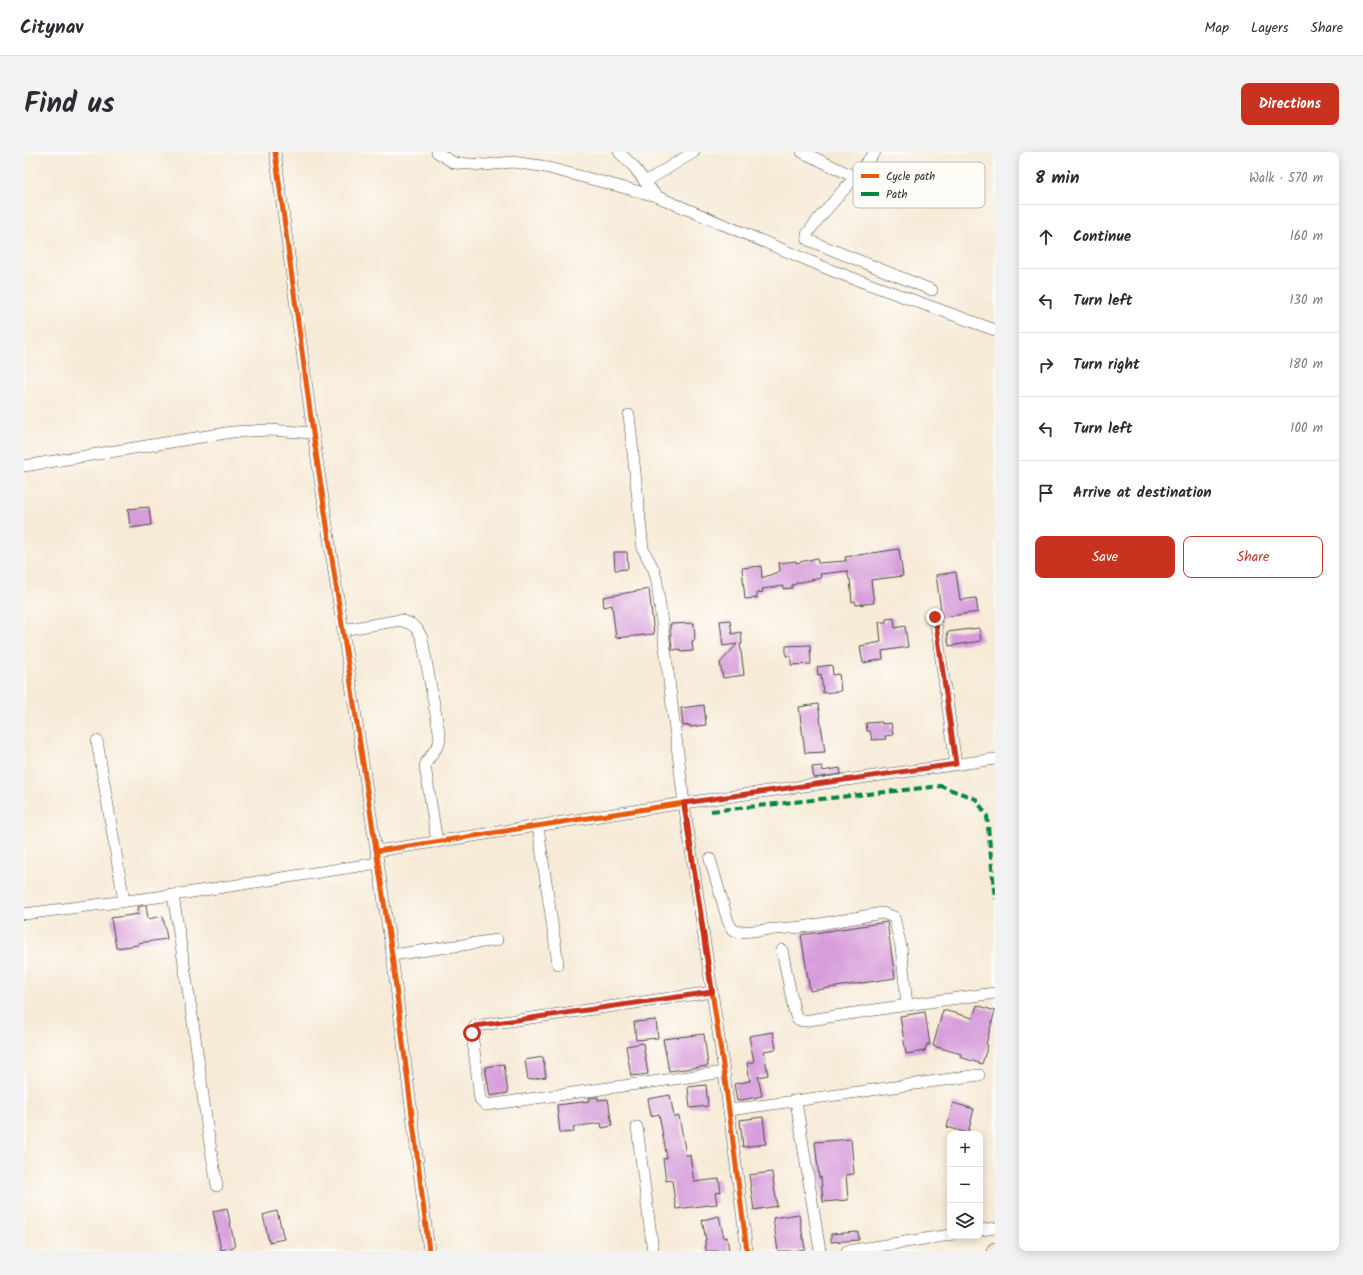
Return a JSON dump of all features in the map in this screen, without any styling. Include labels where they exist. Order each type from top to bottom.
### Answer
[{"type":"street","points":[[275,152],[313,433],[392,955],[429,1251]]},
{"type":"street","points":[[437,152],[454,163],[486,165],[512,162],[541,166],[656,196],[833,270],[995,330]]},
{"type":"street","points":[[619,152],[656,196]]},
{"type":"street","points":[[645,182],[694,152]]},
{"type":"street","points":[[802,152],[853,176]]},
{"type":"street","points":[[867,162],[875,152]]},
{"type":"street","points":[[853,179],[807,234],[806,237],[808,240],[932,290]]},
{"type":"street","points":[[629,415],[643,549],[654,570],[657,582],[684,803],[730,1110],[747,1251]]},
{"type":"street","points":[[24,466],[232,432],[270,430],[313,433]]},
{"type":"street","points":[[935,617],[956,764]]},
{"type":"street","points":[[343,630],[400,620],[411,624],[417,629],[422,638],[440,737],[439,744],[430,755],[425,766],[437,842]]},
{"type":"street","points":[[97,741],[124,901]]},
{"type":"street","points":[[377,851],[684,803],[995,759]]},
{"type":"street","points":[[538,826],[558,964]]},
{"type":"street","points":[[710,858],[728,921],[732,929],[740,932],[803,927],[882,913],[894,917],[901,947],[907,1005]]},
{"type":"street","points":[[24,914],[173,895],[378,863]]},
{"type":"street","points":[[173,895],[217,1186]]},
{"type":"street","points":[[392,955],[497,940]]},
{"type":"street","points":[[782,950],[794,1010],[797,1018],[803,1021],[995,992]]},
{"type":"street","points":[[712,992],[475,1026],[472,1033],[480,1099],[486,1105],[724,1072]]},
{"type":"street","points":[[730,1110],[979,1075]]},
{"type":"street","points":[[796,1101],[820,1251]]},
{"type":"street","points":[[637,1127],[653,1251]]},
{"type":"street","points":[[983,1230],[995,1228]]},
{"type":"street","points":[[847,1251],[947,1235]]},
{"type":"building","points":[[149,507],[151,525],[130,528],[128,509]]},
{"type":"building","points":[[899,549],[903,576],[871,580],[874,603],[856,605],[855,601],[852,602],[850,579],[847,571],[820,574],[821,578],[796,583],[792,585],[792,588],[783,589],[783,586],[762,589],[763,592],[757,593],[757,598],[745,599],[742,568],[761,566],[762,578],[780,571],[779,563],[796,561],[796,563],[817,558],[818,563],[846,561],[845,557]]},
{"type":"building","points":[[614,552],[627,552],[628,569],[615,570]]},
{"type":"building","points":[[956,572],[960,600],[976,598],[978,612],[942,617],[936,575]]},
{"type":"building","points":[[649,589],[654,634],[616,638],[612,605],[604,607],[603,597]]},
{"type":"building","points":[[894,618],[895,628],[905,626],[908,647],[882,651],[883,659],[863,663],[860,646],[881,642],[879,622],[886,622],[886,619]]},
{"type":"building","points":[[730,620],[732,634],[741,632],[742,644],[740,644],[744,675],[723,678],[720,663],[737,644],[723,646],[720,621]]},
{"type":"building","points":[[694,623],[695,640],[692,641],[693,651],[681,652],[680,649],[672,650],[670,624]]},
{"type":"building","points":[[979,628],[981,641],[949,646],[947,632]]},
{"type":"building","points":[[810,645],[811,664],[791,665],[791,656],[786,656],[786,646]]},
{"type":"building","points":[[832,665],[833,675],[839,674],[841,691],[823,693],[821,674],[818,675],[817,667]]},
{"type":"building","points":[[818,704],[825,752],[805,753],[799,707]]},
{"type":"building","points":[[704,705],[706,725],[690,727],[690,725],[683,726],[681,708]]},
{"type":"building","points":[[882,722],[882,724],[891,723],[893,735],[885,736],[886,739],[872,740],[870,731],[867,731],[866,723]]},
{"type":"building","points":[[822,766],[823,771],[840,768],[841,774],[814,778],[812,767]]},
{"type":"building","points":[[146,905],[148,919],[163,916],[167,939],[116,948],[111,918],[139,914],[138,907]]},
{"type":"building","points":[[887,922],[895,978],[810,991],[801,935]]},
{"type":"building","points":[[977,1005],[995,1011],[986,1044],[988,1045],[982,1064],[960,1057],[961,1054],[933,1046],[943,1010],[973,1018]]},
{"type":"building","points":[[925,1012],[930,1045],[927,1044],[925,1051],[906,1054],[900,1016]]},
{"type":"building","points":[[656,1020],[658,1038],[636,1040],[634,1022]]},
{"type":"building","points":[[773,1032],[776,1049],[764,1051],[768,1075],[758,1077],[762,1096],[737,1101],[734,1084],[750,1081],[747,1063],[754,1062],[749,1036]]},
{"type":"building","points":[[704,1034],[708,1066],[669,1071],[663,1039]]},
{"type":"building","points":[[643,1043],[648,1074],[631,1076],[626,1046]]},
{"type":"building","points":[[543,1057],[546,1077],[528,1080],[525,1060]]},
{"type":"building","points":[[504,1064],[508,1093],[490,1096],[485,1067]]},
{"type":"building","points":[[706,1085],[708,1106],[690,1108],[688,1087]]},
{"type":"building","points":[[670,1095],[674,1117],[679,1116],[686,1155],[690,1155],[694,1182],[719,1179],[721,1192],[715,1193],[717,1204],[676,1209],[672,1180],[666,1181],[663,1159],[667,1158],[659,1114],[651,1116],[648,1099]]},
{"type":"building","points":[[598,1097],[598,1100],[608,1099],[612,1126],[602,1128],[601,1123],[573,1127],[574,1132],[560,1133],[557,1105],[590,1101],[589,1098]]},
{"type":"building","points":[[953,1103],[974,1109],[968,1131],[961,1131],[947,1127]]},
{"type":"building","points":[[763,1117],[766,1144],[743,1147],[740,1120]]},
{"type":"building","points":[[851,1139],[854,1174],[846,1175],[848,1200],[823,1202],[821,1177],[819,1178],[815,1142]]},
{"type":"building","points":[[772,1172],[777,1206],[754,1210],[749,1175]]},
{"type":"building","points":[[227,1208],[235,1247],[221,1250],[213,1211]]},
{"type":"building","points":[[277,1211],[284,1239],[269,1242],[263,1215]]},
{"type":"building","points":[[799,1214],[805,1249],[778,1251],[773,1218]]},
{"type":"building","points":[[719,1216],[724,1238],[727,1237],[729,1251],[706,1251],[706,1240],[702,1220]]},
{"type":"building","points":[[858,1232],[859,1240],[831,1242],[831,1234]]},
{"type":"marked path","points":[[711,811],[941,786],[976,799],[987,816],[995,899]]},
{"type":"cycle path","points":[[275,152],[313,433],[392,955],[429,1251]]},
{"type":"cycle path","points":[[377,851],[684,803],[724,1072],[747,1251]]},
{"type":"route","points":[[472,1033],[475,1026],[712,992],[684,803],[956,764],[935,617]]}]
